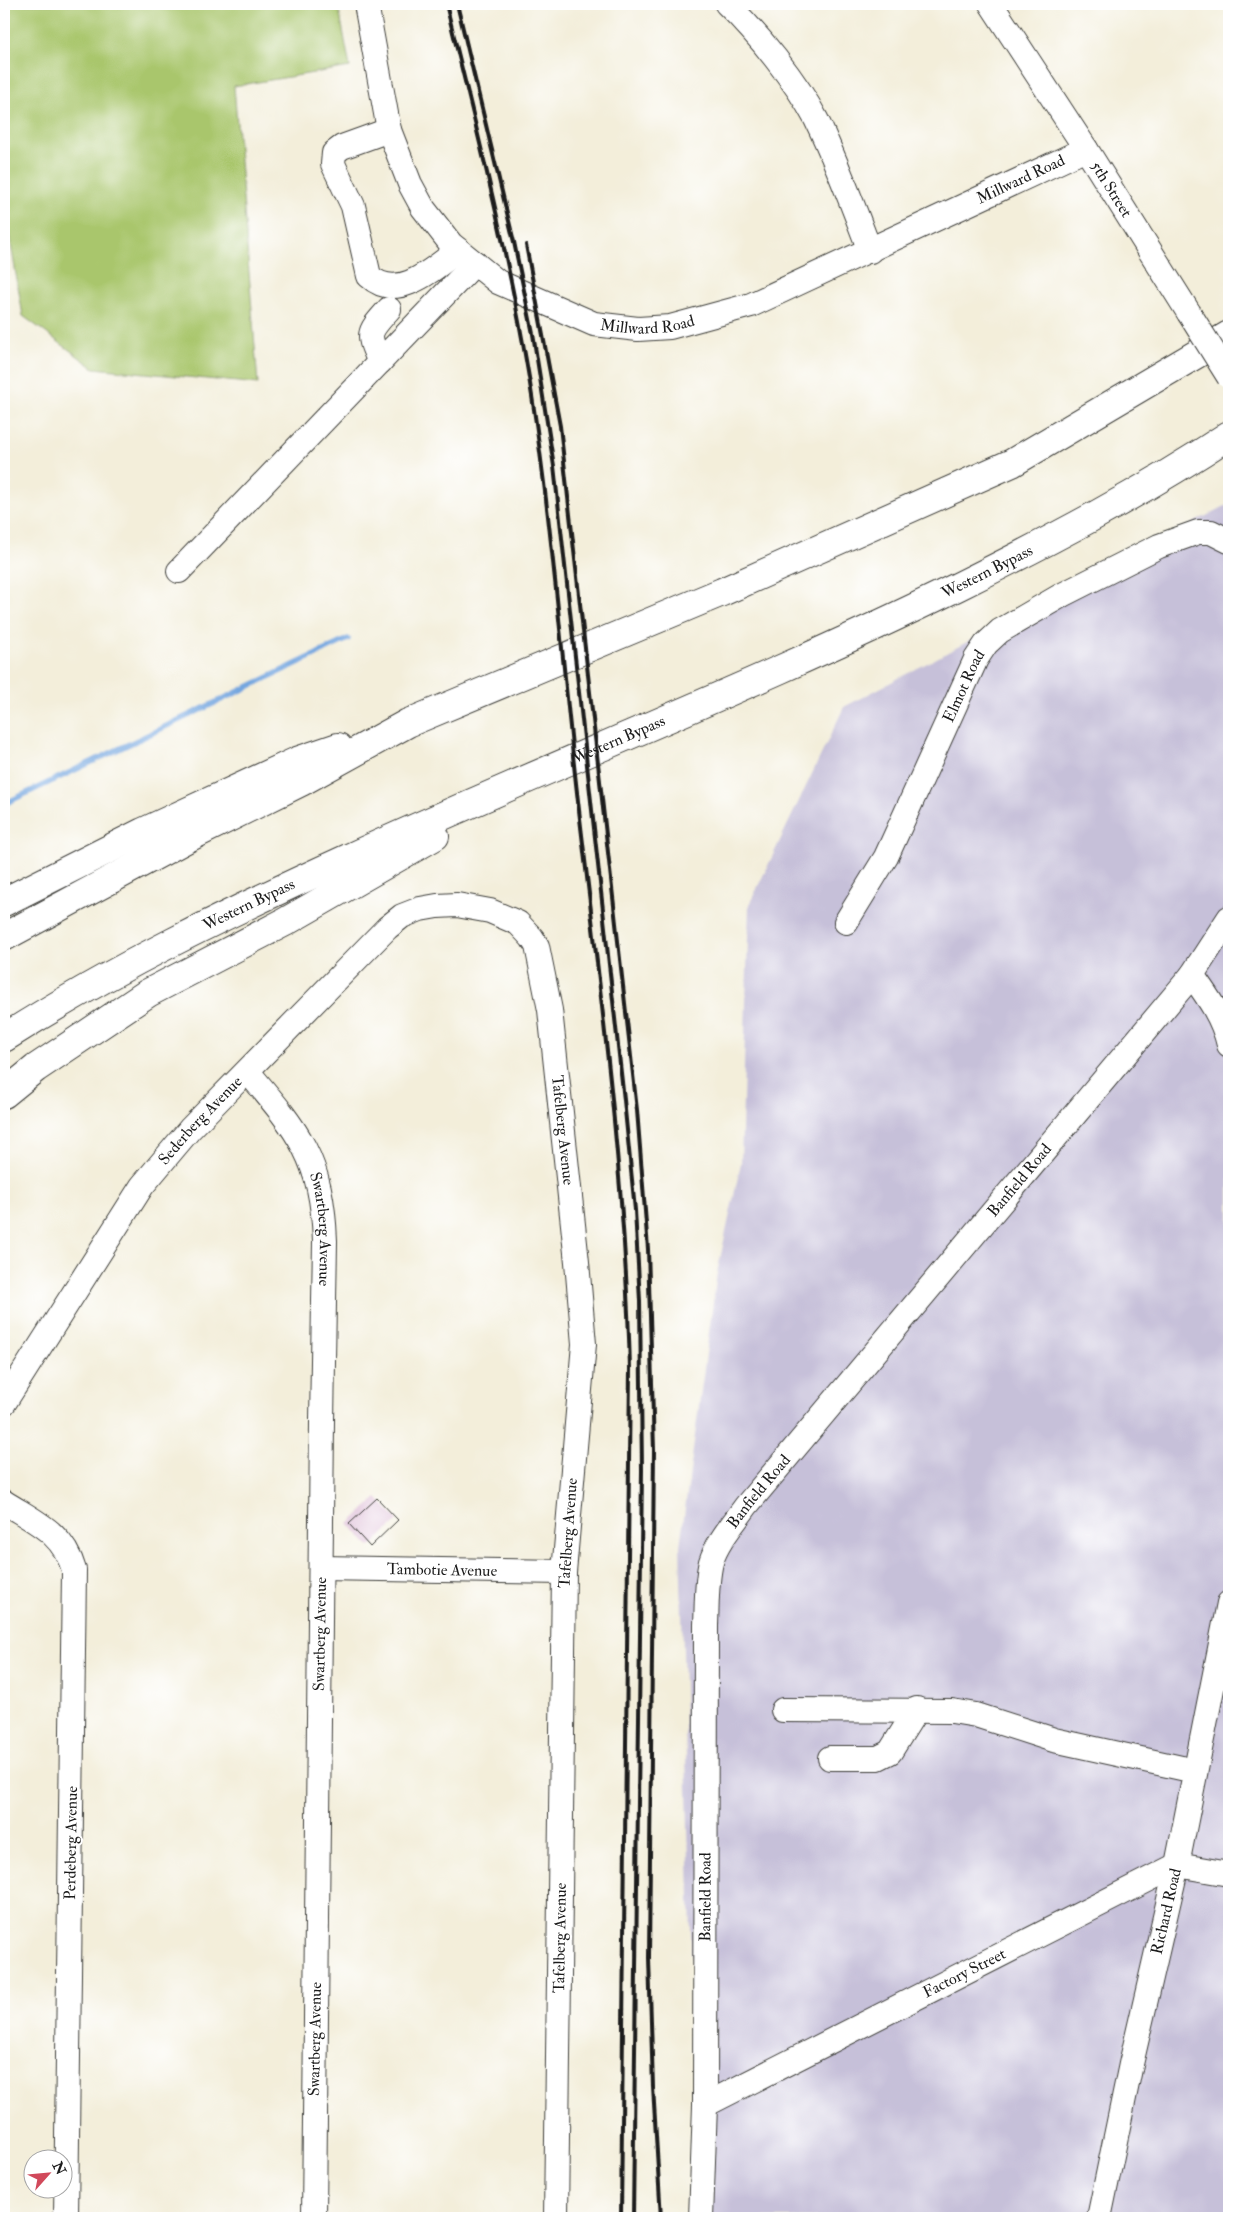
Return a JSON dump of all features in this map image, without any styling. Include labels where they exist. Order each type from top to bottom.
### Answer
[{"type":"highway","points":[[4,902],[85,860],[297,761],[408,723],[722,592],[1012,463],[1229,335]]},
{"type":"highway","name":"Western Bypass","points":[[4,1038],[118,971],[252,902],[556,766],[768,676],[869,630],[1043,545],[1159,480],[1229,435]]},
{"type":"highway","points":[[4,937],[186,839],[300,782],[408,723]]},
{"type":"highway","points":[[4,1094],[36,1068],[148,993],[285,922],[556,766]]},
{"type":"street","name":"Millward Road","points":[[366,4],[389,130],[406,176],[419,200],[451,244],[498,282],[594,324],[638,329],[670,327],[751,305],[1086,149]]},
{"type":"street","points":[[727,4],[788,74],[815,118],[840,170],[870,251]]},
{"type":"street","name":"5th Street","points":[[991,4],[1086,149],[1229,377]]},
{"type":"street","points":[[389,130],[342,147],[334,153],[333,164],[354,206],[369,276],[377,283],[389,287],[404,284],[467,257]]},
{"type":"street","points":[[179,571],[380,362],[467,257]]},
{"type":"street","points":[[380,362],[370,337],[371,330],[389,309]]},
{"type":"street","name":"Elmot Road","points":[[846,922],[886,857],[976,659],[986,644],[1000,631],[1062,596],[1175,539],[1198,532],[1211,532],[1229,541]]},
{"type":"street","name":"Sederberg Avenue","points":[[4,1403],[142,1186],[190,1130],[387,928],[402,916],[420,908],[457,905]]},
{"type":"street","name":"Tafelberg Avenue","points":[[457,905],[490,911],[518,923],[532,938],[540,955],[550,1010],[584,1344],[564,1572],[556,2218]]},
{"type":"street","name":"Banfield Road","points":[[701,2218],[705,2105],[706,1625],[707,1588],[711,1562],[716,1550],[746,1506],[1192,975],[1229,918]]},
{"type":"street","points":[[1192,975],[1209,998],[1222,1021],[1229,1045]]},
{"type":"street","name":"Swartberg Avenue","points":[[248,1072],[287,1119],[302,1142],[317,1176],[324,1212],[326,1241],[314,2218]]},
{"type":"street","name":"Perdeberg Avenue","points":[[4,1502],[52,1534],[63,1544],[74,1570],[66,2218]]},
{"type":"street","name":"Tambotie Avenue","points":[[321,1568],[564,1572]]},
{"type":"street","name":"Richard Road","points":[[1098,2218],[1130,2064],[1177,1865],[1229,1603]]},
{"type":"street","points":[[783,1710],[952,1711],[976,1715],[1054,1740],[1195,1771]]},
{"type":"street","points":[[830,1758],[878,1758],[890,1752],[916,1710]]},
{"type":"street","points":[[1177,1865],[1229,1874]]},
{"type":"street","name":"Factory Street","points":[[705,2105],[1177,1865]]},
{"type":"shaded area","points":[[1229,504],[1229,2218],[694,2218],[696,2109],[680,1546],[717,1273],[741,1163],[749,905],[844,707]]},
{"type":"green space","points":[[4,4],[338,4],[350,67],[234,86],[258,384],[94,368],[23,316],[4,203]]},
{"type":"building","points":[[377,1498],[398,1520],[370,1547],[349,1524]]},
{"type":"waterway","points":[[4,804],[348,639]]},
{"type":"railway","points":[[446,4],[504,248],[532,396],[546,499],[573,758],[611,1088],[623,1228],[630,1368],[621,2218]]},
{"type":"railway","points":[[457,4],[514,242],[533,334],[554,466],[635,1210],[640,1301],[642,1470],[633,2218]]},
{"type":"railway","points":[[526,245],[560,426],[637,1110],[648,1249],[654,1450],[649,1958],[653,2087],[661,2218]]}]
